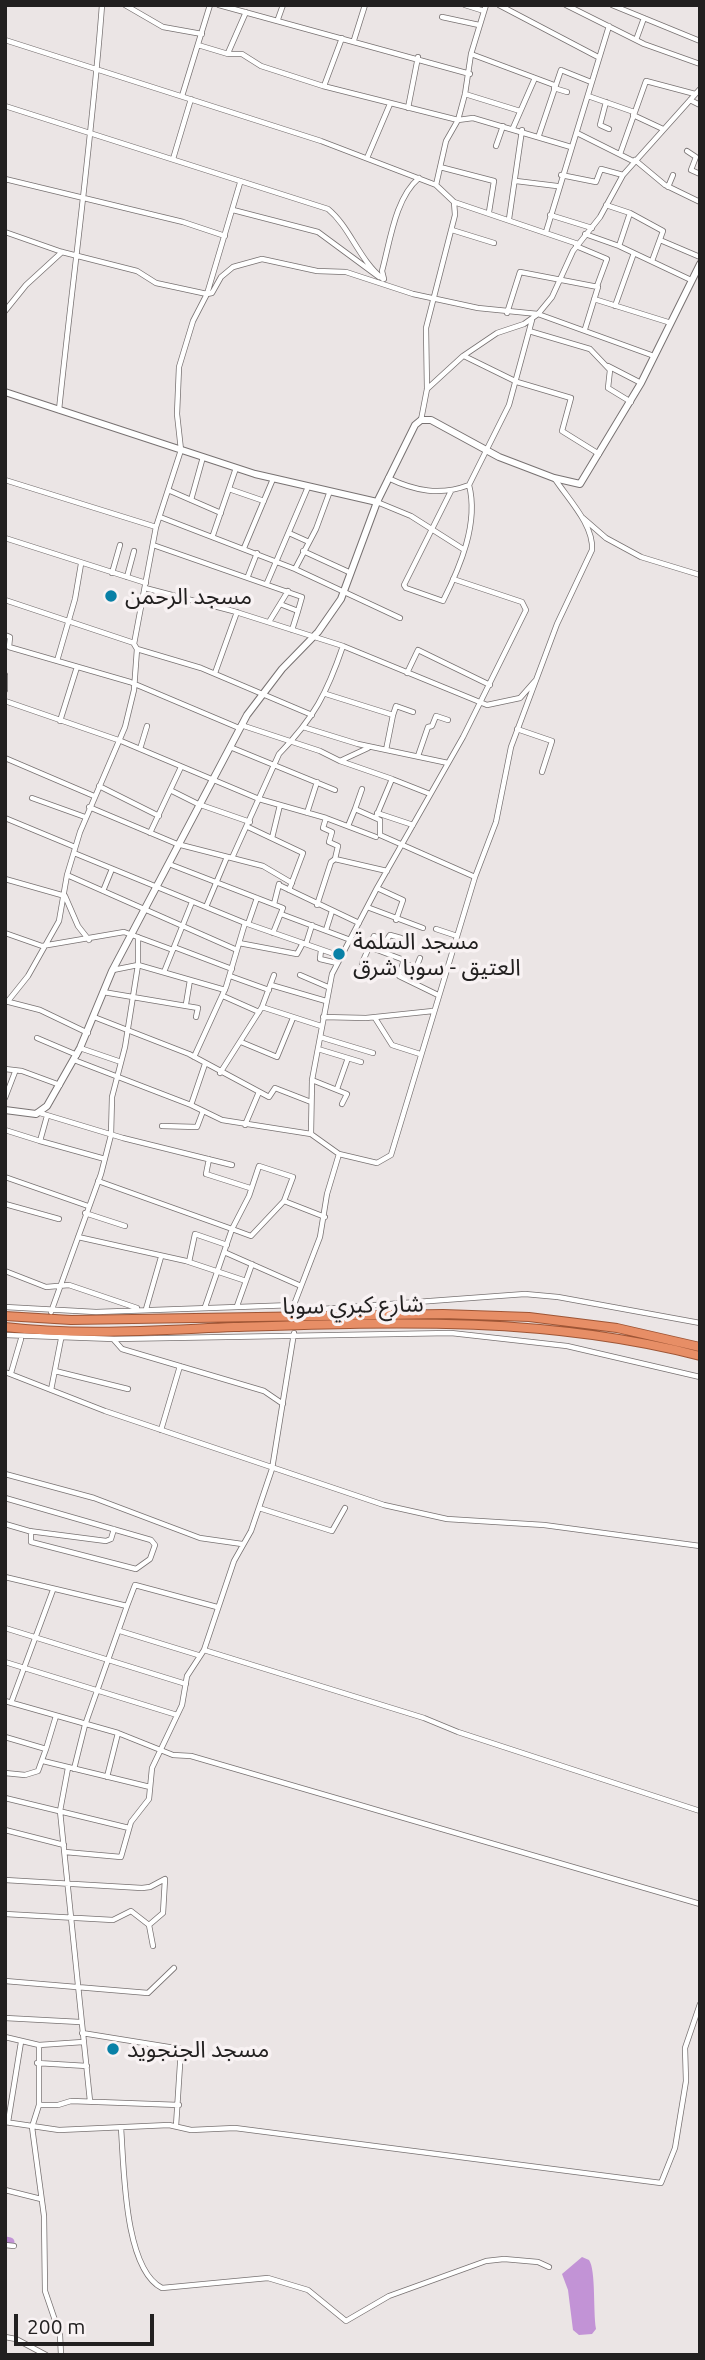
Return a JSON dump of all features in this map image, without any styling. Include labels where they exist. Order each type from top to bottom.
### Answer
[{"type":"highway","name":"شارع كبري سوبا","points":[[5,1317],[71,1320],[429,1314],[529,1317],[617,1328],[700,1347]]},
{"type":"highway","name":"شارع كبري سوبا","points":[[5,1327],[113,1332],[294,1315],[523,1325],[622,1338],[700,1356]]},
{"type":"street","points":[[59,410],[74,254],[92,134],[102,5]]},
{"type":"street","points":[[125,5],[163,27],[202,34]]},
{"type":"street","points":[[182,96],[210,5]]},
{"type":"street","points":[[219,5],[418,57],[470,74]]},
{"type":"street","points":[[278,19],[283,5]]},
{"type":"street","points":[[354,40],[365,5]]},
{"type":"street","points":[[436,185],[446,141],[458,120],[470,74],[471,54],[485,8],[465,5]]},
{"type":"street","points":[[499,5],[598,57]]},
{"type":"street","points":[[566,5],[636,40],[700,64]]},
{"type":"street","points":[[612,5],[625,7],[644,18],[700,41]]},
{"type":"street","points":[[228,54],[246,12]]},
{"type":"street","points":[[442,17],[479,25]]},
{"type":"street","points":[[636,40],[644,18]]},
{"type":"street","points":[[546,232],[557,187],[577,133],[609,26]]},
{"type":"street","points":[[323,86],[342,38]]},
{"type":"street","points":[[5,40],[98,68],[367,158],[436,185],[454,202],[546,232],[607,259],[585,329]]},
{"type":"street","points":[[198,45],[228,54],[242,54],[261,66],[323,86],[458,120],[473,118],[522,130],[571,147]]},
{"type":"street","points":[[471,54],[503,63],[567,92]]},
{"type":"street","points":[[408,108],[418,57]]},
{"type":"street","points":[[539,135],[561,70],[592,82]]},
{"type":"street","points":[[513,128],[535,78]]},
{"type":"street","points":[[620,154],[646,81],[695,94]]},
{"type":"street","points":[[427,389],[463,356],[497,333],[533,319],[538,314],[552,297],[577,245],[592,228],[623,175],[700,89]]},
{"type":"street","points":[[465,94],[520,111]]},
{"type":"street","points":[[588,96],[634,114],[663,130]]},
{"type":"street","points":[[173,159],[191,99]]},
{"type":"street","points":[[690,100],[700,104]]},
{"type":"street","points":[[606,102],[600,125],[609,129]]},
{"type":"street","points":[[367,158],[390,104]]},
{"type":"street","points":[[5,106],[328,209],[337,216],[353,245],[381,278]]},
{"type":"street","points":[[496,146],[503,126]]},
{"type":"street","points":[[509,219],[518,173],[514,171],[522,130]]},
{"type":"street","points":[[577,133],[634,160],[668,187],[700,201]]},
{"type":"street","points":[[687,151],[696,156],[691,170],[700,174]]},
{"type":"street","points":[[440,167],[494,181],[489,212]]},
{"type":"street","points":[[561,175],[596,182],[601,169],[623,175]]},
{"type":"street","points":[[668,187],[673,175]]},
{"type":"street","points":[[381,278],[407,193],[420,178]]},
{"type":"street","points":[[5,179],[82,196],[225,236]]},
{"type":"street","points":[[516,181],[557,187]]},
{"type":"street","points":[[88,1033],[61,1018],[7,1001],[28,976],[59,921],[62,894],[85,817],[121,741],[135,684],[135,646],[156,527],[181,450],[177,414],[179,368],[193,321],[207,294],[240,183]]},
{"type":"street","points":[[40,1141],[44,1114],[88,1033],[112,971],[135,936],[155,887],[198,804],[260,695],[314,637],[345,590],[377,502],[415,425],[421,420],[427,389],[425,343],[431,298],[452,230],[454,202]]},
{"type":"street","points":[[606,205],[630,213],[663,231],[652,261]]},
{"type":"street","points":[[233,210],[318,232],[388,284]]},
{"type":"street","points":[[619,246],[630,213]]},
{"type":"street","points":[[550,215],[592,228]]},
{"type":"street","points":[[452,230],[494,243]]},
{"type":"street","points":[[5,232],[62,252],[137,271],[156,283],[207,294],[212,293],[221,277],[233,267],[255,259],[317,271],[346,272],[431,298],[507,313],[538,314],[585,329],[655,357]]},
{"type":"street","points":[[585,234],[619,246],[691,280]]},
{"type":"street","points":[[660,240],[700,257]]},
{"type":"street","points":[[5,311],[26,285],[62,252]]},
{"type":"street","points":[[615,306],[634,253]]},
{"type":"street","points":[[421,420],[441,424],[486,451],[554,478],[580,484],[631,402],[700,264]]},
{"type":"street","points":[[507,313],[520,272],[597,286]]},
{"type":"street","points":[[594,299],[671,323]]},
{"type":"street","points":[[452,491],[404,582],[405,587],[443,601],[463,549],[472,511],[469,485],[517,382],[533,319]]},
{"type":"street","points":[[529,331],[590,349],[608,366],[641,383]]},
{"type":"street","points":[[463,356],[517,382],[572,399],[562,431],[600,454]]},
{"type":"street","points":[[608,366],[608,388],[631,402]]},
{"type":"street","points":[[5,392],[273,479],[377,502],[411,516],[463,549]]},
{"type":"street","points":[[191,500],[203,457]]},
{"type":"street","points":[[213,536],[236,468]]},
{"type":"street","points":[[388,478],[417,490],[452,491],[469,485]]},
{"type":"street","points":[[37,1038],[222,1121],[311,1134],[339,1154],[377,1163],[389,1158],[475,877],[496,822],[505,770],[517,729],[557,624],[592,550],[592,541],[580,515],[554,478]]},
{"type":"street","points":[[244,548],[273,479]]},
{"type":"street","points":[[5,480],[156,527]]},
{"type":"street","points":[[267,583],[309,487]]},
{"type":"street","points":[[229,489],[264,501]]},
{"type":"street","points":[[168,491],[221,513]]},
{"type":"street","points":[[295,569],[310,542],[330,491]]},
{"type":"street","points":[[580,515],[606,538],[641,558],[700,575]]},
{"type":"street","points":[[160,517],[277,561],[345,590],[400,618]]},
{"type":"street","points":[[289,533],[310,542]]},
{"type":"street","points":[[5,538],[145,585],[343,646],[481,703],[493,705],[520,698],[538,676]]},
{"type":"street","points":[[112,573],[120,545]]},
{"type":"street","points":[[153,545],[248,576],[303,598],[292,630]]},
{"type":"street","points":[[127,578],[134,551]]},
{"type":"street","points":[[303,551],[352,573]]},
{"type":"street","points":[[248,576],[257,553]]},
{"type":"street","points":[[57,661],[81,564]]},
{"type":"street","points":[[311,1134],[312,1080],[328,987],[337,963],[481,703],[526,605],[453,579]]},
{"type":"street","points":[[269,622],[288,591]]},
{"type":"street","points":[[5,600],[69,620],[215,673],[260,695],[312,715]]},
{"type":"street","points":[[281,604],[298,611]]},
{"type":"street","points":[[215,673],[236,612]]},
{"type":"street","points":[[5,635],[10,636],[9,647],[135,684],[240,727],[293,741],[430,794]]},
{"type":"street","points":[[206,907],[216,882],[249,825],[279,754],[293,741],[326,694],[343,646]]},
{"type":"street","points":[[407,673],[418,650],[490,685]]},
{"type":"street","points":[[60,721],[76,667]]},
{"type":"street","points":[[5,675],[5,690]]},
{"type":"street","points":[[326,694],[393,715]]},
{"type":"street","points":[[5,701],[121,741],[259,799],[327,818],[376,837]]},
{"type":"street","points":[[386,750],[396,706],[412,712]]},
{"type":"street","points":[[418,756],[428,727],[432,726],[436,716],[448,720]]},
{"type":"street","points":[[140,749],[147,726]]},
{"type":"street","points":[[303,727],[372,747],[448,763]]},
{"type":"street","points":[[517,729],[552,741],[542,772]]},
{"type":"street","points":[[230,747],[335,790]]},
{"type":"street","points":[[341,761],[372,747]]},
{"type":"street","points":[[5,758],[94,796]]},
{"type":"street","points":[[150,833],[181,767]]},
{"type":"street","points":[[377,815],[392,779]]},
{"type":"street","points":[[307,813],[317,782]]},
{"type":"street","points":[[99,786],[159,816]]},
{"type":"street","points":[[348,826],[362,789]]},
{"type":"street","points":[[170,790],[249,825],[303,853],[289,890]]},
{"type":"street","points":[[32,798],[85,817]]},
{"type":"street","points":[[272,838],[281,805]]},
{"type":"street","points":[[89,807],[177,844],[263,866],[292,883]]},
{"type":"street","points":[[355,810],[413,825]]},
{"type":"street","points":[[377,815],[380,820],[380,835],[475,877]]},
{"type":"street","points":[[5,818],[155,887],[247,924],[340,956]]},
{"type":"street","points":[[317,905],[338,846],[329,842],[332,832],[323,828],[327,818]]},
{"type":"street","points":[[335,859],[387,871]]},
{"type":"street","points":[[167,863],[283,908],[273,933]]},
{"type":"street","points":[[103,891],[113,869]]},
{"type":"street","points":[[67,875],[237,950]]},
{"type":"street","points":[[274,904],[282,878]]},
{"type":"street","points":[[5,879],[62,894],[78,926],[89,940]]},
{"type":"street","points":[[279,885],[359,923]]},
{"type":"street","points":[[377,888],[403,900],[396,920]]},
{"type":"street","points":[[194,1057],[224,993],[239,943],[257,898]]},
{"type":"street","points":[[164,972],[192,902]]},
{"type":"street","points":[[367,907],[423,928]]},
{"type":"street","points":[[326,930],[332,911]]},
{"type":"street","points":[[281,914],[416,968],[420,958]]},
{"type":"street","points":[[239,943],[298,954],[312,925]]},
{"type":"street","points":[[436,929],[457,936]]},
{"type":"street","points":[[5,933],[43,946],[89,940],[122,932],[232,969]]},
{"type":"street","points":[[364,972],[367,966],[362,962],[374,936],[386,941],[390,935],[401,938]]},
{"type":"street","points":[[51,1312],[98,1181],[111,1135],[111,1102],[138,965],[135,936]]},
{"type":"street","points":[[321,950],[320,959],[337,963]]},
{"type":"street","points":[[404,963],[399,976],[438,995]]},
{"type":"street","points":[[112,971],[138,965],[190,980],[260,1010],[321,1026]]},
{"type":"street","points":[[220,1073],[260,1010],[274,975]]},
{"type":"street","points":[[300,975],[328,987]]},
{"type":"street","points":[[230,976],[326,1001]]},
{"type":"street","points":[[186,1004],[190,980]]},
{"type":"street","points":[[103,992],[186,1004],[198,1008],[196,1017]]},
{"type":"street","points":[[323,1017],[375,1018],[433,1010]]},
{"type":"street","points":[[94,1017],[194,1057],[270,1097],[275,1088],[311,1102]]},
{"type":"street","points":[[241,1042],[277,1057],[293,1018]]},
{"type":"street","points":[[375,1018],[392,1045],[421,1054]]},
{"type":"street","points":[[320,1037],[373,1053]]},
{"type":"street","points":[[333,1054],[336,1041]]},
{"type":"street","points":[[318,1049],[361,1062]]},
{"type":"street","points":[[77,1054],[121,1062]]},
{"type":"street","points":[[337,1089],[348,1058]]},
{"type":"street","points":[[191,1105],[205,1064]]},
{"type":"street","points":[[5,1069],[22,1071],[60,1085]]},
{"type":"street","points":[[5,1098],[15,1072]]},
{"type":"street","points":[[312,1080],[347,1095],[342,1104]]},
{"type":"street","points":[[245,1125],[259,1092]]},
{"type":"street","points":[[5,1110],[44,1114],[111,1135],[232,1165]]},
{"type":"street","points":[[162,1126],[197,1127],[203,1111]]},
{"type":"street","points":[[5,1130],[105,1159]]},
{"type":"street","points":[[65,1852],[118,1858],[123,1853],[129,1828],[149,1799],[152,1768],[184,1699],[186,1684],[198,1655],[204,1650],[217,1606],[242,1544],[251,1531],[272,1469],[300,1286],[325,1217],[339,1154]]},
{"type":"street","points":[[209,1159],[206,1174],[250,1188]]},
{"type":"street","points":[[98,1181],[232,1229],[251,1236],[284,1201],[292,1177],[259,1166],[249,1196],[232,1229],[205,1307]]},
{"type":"street","points":[[5,1177],[88,1206]]},
{"type":"street","points":[[284,1201],[325,1217]]},
{"type":"street","points":[[5,1204],[59,1219]]},
{"type":"street","points":[[85,1213],[125,1226]]},
{"type":"street","points":[[188,1262],[195,1234],[227,1245]]},
{"type":"street","points":[[78,1237],[188,1262],[246,1281]]},
{"type":"street","points":[[224,1252],[300,1286]]},
{"type":"street","points":[[143,1309],[160,1256]]},
{"type":"street","points":[[237,1307],[252,1264]]},
{"type":"street","points":[[5,1271],[46,1287],[60,1285],[143,1309]]},
{"type":"street","points":[[5,1307],[51,1312],[237,1307],[294,1315],[514,1293],[558,1297],[700,1323]]},
{"type":"street","points":[[5,1336],[60,1340],[462,1334],[575,1347],[700,1377]]},
{"type":"street","points":[[5,1336],[60,1340]]},
{"type":"street","points":[[5,1379],[10,1373],[22,1339]]},
{"type":"street","points":[[114,1339],[122,1349],[264,1391],[283,1404]]},
{"type":"street","points":[[51,1390],[60,1340]]},
{"type":"street","points":[[161,1430],[180,1366]]},
{"type":"street","points":[[55,1371],[128,1389]]},
{"type":"street","points":[[10,1373],[161,1430],[378,1504],[447,1519],[544,1525],[700,1546]]},
{"type":"street","points":[[5,1474],[107,1503],[200,1538],[242,1544]]},
{"type":"street","points":[[5,1498],[154,1542],[152,1556],[146,1564],[135,1569],[31,1542],[32,1531]]},
{"type":"street","points":[[258,1508],[332,1531],[345,1508]]},
{"type":"street","points":[[5,1524],[32,1531],[108,1541],[114,1529]]},
{"type":"street","points":[[5,1577],[127,1606]]},
{"type":"street","points":[[90,2101],[60,1811],[85,1724],[135,1585],[217,1606]]},
{"type":"street","points":[[53,1590],[8,1702],[118,1733],[173,1755],[191,1756],[700,1904]]},
{"type":"street","points":[[5,1628],[186,1684]]},
{"type":"street","points":[[120,1630],[198,1655]]},
{"type":"street","points":[[204,1650],[424,1718],[458,1732],[700,1811]]},
{"type":"street","points":[[5,1662],[177,1715]]},
{"type":"street","points":[[5,1773],[36,1773],[43,1761],[56,1716]]},
{"type":"street","points":[[107,1777],[118,1733]]},
{"type":"street","points":[[5,1737],[46,1749]]},
{"type":"street","points":[[43,1761],[150,1787]]},
{"type":"street","points":[[5,1798],[129,1828]]},
{"type":"street","points":[[5,1830],[64,1845]]},
{"type":"street","points":[[5,1880],[149,1888],[165,1879],[162,1916],[149,1925]]},
{"type":"street","points":[[5,1914],[113,1920],[131,1911],[149,1925],[153,1946]]},
{"type":"street","points":[[5,1981],[151,1993],[174,1968]]},
{"type":"street","points":[[21,2042],[7,2122],[32,2127],[85,2131],[176,2126],[191,2130],[235,2128],[661,2183],[675,2148],[686,2081],[687,2035],[700,2004]]},
{"type":"street","points":[[5,2018],[80,2022]]},
{"type":"street","points":[[82,2032],[181,2049],[176,2126]]},
{"type":"street","points":[[5,2037],[39,2045],[83,2042]]},
{"type":"street","points":[[39,2045],[39,2105],[32,2127],[44,2216],[45,2291],[60,2335],[61,2355]]},
{"type":"street","points":[[37,2063],[87,2066]]},
{"type":"street","points":[[39,2105],[90,2101],[179,2105]]},
{"type":"street","points":[[121,2128],[128,2205],[139,2261],[149,2280],[162,2288],[268,2278],[308,2290],[346,2321],[388,2296],[486,2261],[529,2261],[549,2267]]},
{"type":"street","points":[[5,2190],[41,2199]]},
{"type":"street","points":[[5,2245],[14,2246]]},
{"type":"street","points":[[5,2337],[16,2339],[46,2355]]},
{"type":"shaded area","points":[[582,2257],[589,2260],[593,2272],[596,2329],[592,2334],[579,2335],[573,2330],[568,2290],[562,2274]]},
{"type":"waterway","points":[[5,2241],[10,2242]]},
{"type":"place","name":"مسجد الرحمن","points":[[111,596]]},
{"type":"place","name":"مسجد السلمة العتيق - سوبا شرق","points":[[339,954]]},
{"type":"place","name":"مسجد الجنجويد","points":[[113,2049]]}]
